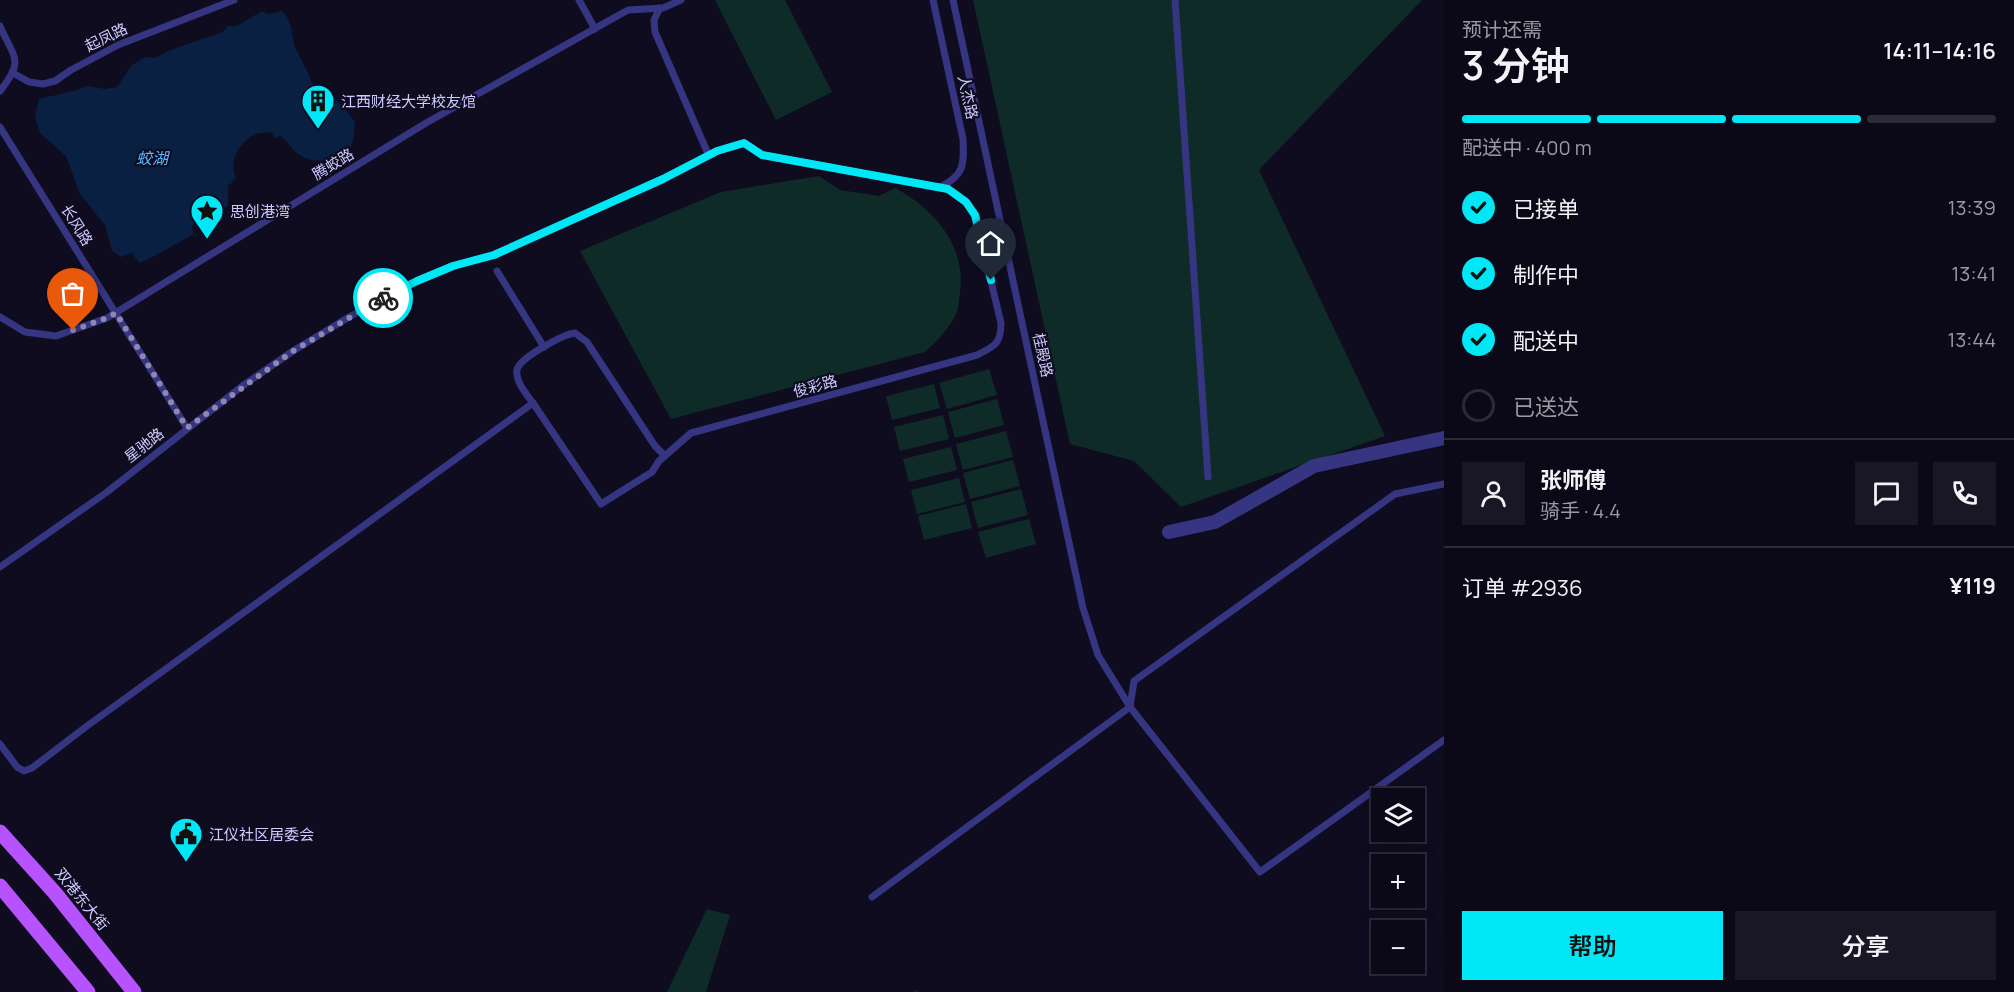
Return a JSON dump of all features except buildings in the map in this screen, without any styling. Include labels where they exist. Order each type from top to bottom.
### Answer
[{"type":"main road","name":"双港东大街","points":[[0,832],[55,893],[134,992]]},
{"type":"main road","points":[[0,886],[88,992]]},
{"type":"street","points":[[1169,532],[1215,522],[1314,466],[1444,438]]},
{"type":"lane","name":"起凤路","points":[[14,73],[29,82],[43,84],[55,81],[118,45],[234,0]]},
{"type":"lane","points":[[579,0],[595,29]]},
{"type":"lane","name":"腾蛟路","points":[[0,317],[25,332],[56,336],[107,318],[426,123],[628,10],[660,8],[681,0]]},
{"type":"lane","name":"人杰路","points":[[933,0],[963,139],[964,159],[963,167],[951,182],[938,188]]},
{"type":"lane","name":"桂殿路","points":[[953,0],[1083,608],[1098,655],[1130,707],[1260,872],[1444,740]]},
{"type":"lane","points":[[1175,0],[1208,477]]},
{"type":"lane","points":[[660,8],[654,20],[656,32],[709,156]]},
{"type":"lane","points":[[0,26],[16,59],[14,73],[0,91]]},
{"type":"lane","name":"长风路","points":[[0,128],[187,428]]},
{"type":"lane","name":"星驰路","points":[[0,567],[107,492],[187,428],[293,351],[417,281],[453,266],[494,255],[709,156],[744,143],[762,155],[938,188]]},
{"type":"lane","name":"俊彩路","points":[[533,403],[601,504],[652,472],[658,461],[691,433],[962,360],[993,347],[1001,337],[1001,323],[975,215],[966,202],[957,195],[948,189],[938,188]]},
{"type":"lane","points":[[497,271],[544,347]]},
{"type":"lane","points":[[0,744],[17,767],[24,771],[32,768],[533,403],[516,374],[518,366],[544,347],[569,333],[575,333],[587,342],[655,446],[665,456]]},
{"type":"lane","points":[[872,897],[1130,707],[1134,681],[1395,494],[1444,484]]},
{"type":"green space","points":[[715,0],[785,0],[832,92],[776,120]]},
{"type":"green space","points":[[973,0],[1422,0],[1259,170],[1385,436],[1181,507],[1134,461],[1070,444]]},
{"type":"green space","points":[[819,176],[840,190],[879,196],[895,188],[910,197],[936,220],[954,248],[959,264],[961,281],[959,304],[951,323],[925,352],[671,419],[580,251],[721,192]]},
{"type":"green space","points":[[989,369],[997,395],[947,409],[939,383]]},
{"type":"green space","points":[[934,384],[940,408],[892,420],[886,396]]},
{"type":"green space","points":[[997,399],[1004,425],[955,438],[948,412]]},
{"type":"green space","points":[[943,415],[949,439],[900,451],[894,427]]},
{"type":"green space","points":[[1006,431],[1013,457],[963,470],[956,444]]},
{"type":"green space","points":[[951,447],[957,470],[909,482],[903,459]]},
{"type":"green space","points":[[1013,460],[1020,486],[970,499],[963,473]]},
{"type":"green space","points":[[959,478],[965,502],[917,514],[911,490]]},
{"type":"green space","points":[[1021,489],[1028,515],[978,528],[971,502]]},
{"type":"green space","points":[[966,504],[972,528],[924,540],[918,516]]},
{"type":"green space","points":[[1029,519],[1036,544],[986,558],[978,532]]},
{"type":"green space","points":[[707,909],[730,915],[706,992],[667,992]]},
{"type":"water","name":"蛟湖","points":[[262,11],[268,14],[282,11],[286,15],[295,47],[313,86],[331,95],[355,122],[351,146],[347,152],[334,159],[310,160],[297,153],[281,136],[275,138],[271,132],[256,134],[250,137],[237,152],[234,165],[236,178],[228,186],[228,206],[191,226],[194,234],[147,260],[139,263],[132,253],[121,257],[112,251],[105,225],[80,194],[66,156],[40,133],[35,117],[39,99],[86,86],[105,89],[117,87],[132,65],[146,57],[155,58],[173,49],[223,32],[228,26],[237,26]]},
{"type":"way so far","points":[[73,330],[116,313],[187,428],[293,351],[383,298]]},
{"type":"place","name":"江西财经大学校友馆","points":[[318,130]]},
{"type":"place","name":"思创港湾","points":[[207,240]]},
{"type":"place","name":"江仪社区居委会","points":[[186,863]]},
{"type":"route","points":[[383,298],[453,266],[494,255],[663,179],[717,151],[744,143],[762,155],[948,189],[966,202],[975,215],[991,280]]}]
